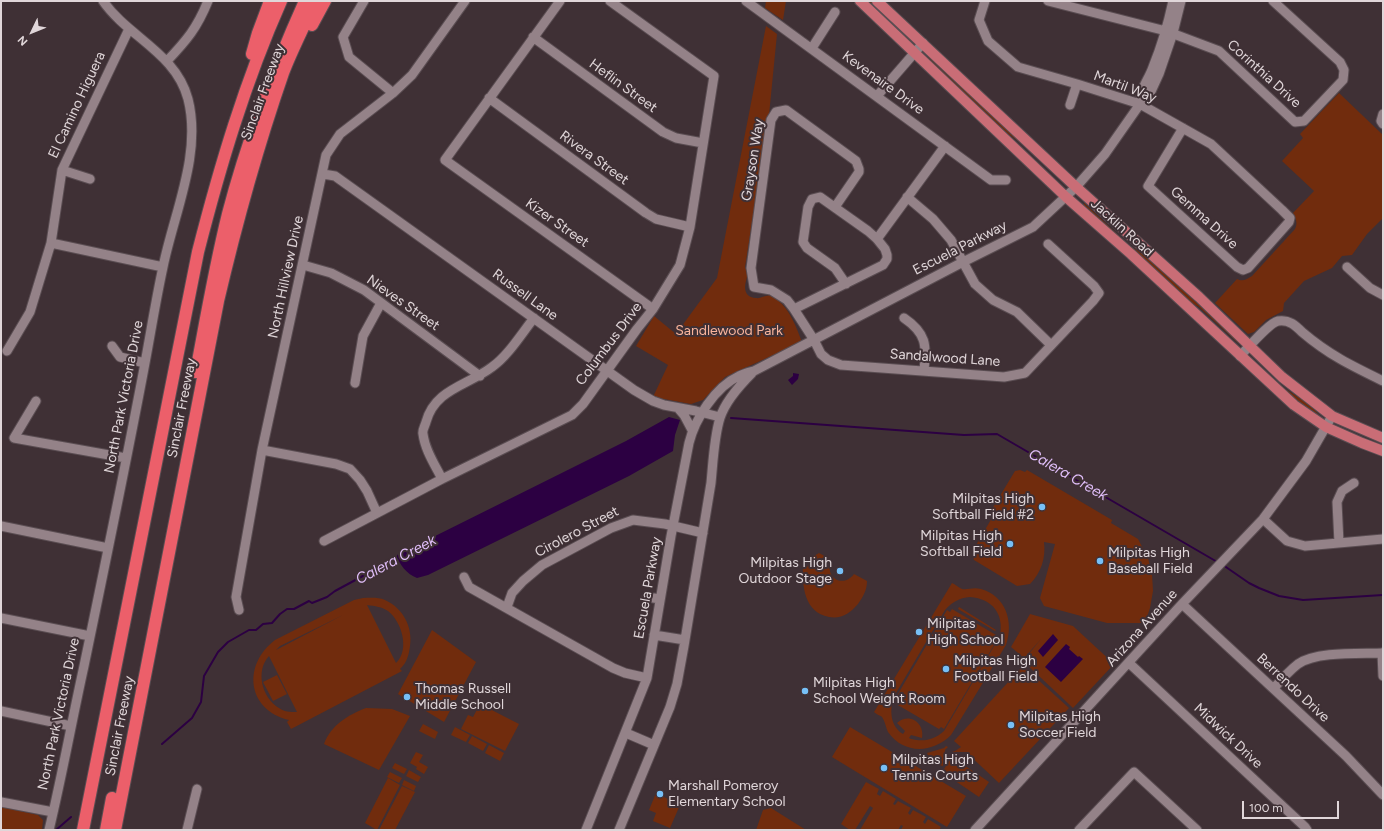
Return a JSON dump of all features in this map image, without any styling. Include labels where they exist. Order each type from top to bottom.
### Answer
[{"type":"highway","points":[[238,111],[258,33],[270,1]]},
{"type":"highway","name":"Sinclair Freeway","points":[[83,830],[188,298],[210,206],[238,111],[282,1]]},
{"type":"highway","points":[[106,830],[176,477],[213,279],[224,231],[239,175],[262,106],[277,64],[305,1]]},
{"type":"highway","name":"Sinclair Freeway","points":[[114,830],[218,301],[240,211],[267,122],[284,71],[315,1]]},
{"type":"highway","points":[[267,122],[301,46],[326,1]]},
{"type":"main road","name":"Jacklin Road","points":[[860,1],[1066,197],[1131,254],[1294,405],[1326,427],[1383,451]]},
{"type":"main road","name":"Jacklin Road","points":[[877,1],[1076,187],[1199,297],[1282,377],[1332,416],[1383,438]]},
{"type":"street","name":"North Park Victoria Drive","points":[[49,830],[108,548],[163,267],[189,165],[192,144],[192,122],[188,98],[180,79],[167,61],[108,10],[102,1]]},
{"type":"street","points":[[167,61],[190,37],[208,1]]},
{"type":"street","points":[[364,1],[343,37],[349,57],[393,92]]},
{"type":"street","name":"North Hillview Drive","points":[[239,610],[236,597],[262,450],[326,155],[340,134],[412,75],[465,1]]},
{"type":"street","points":[[489,98],[560,1]]},
{"type":"street","name":"Columbus Drive","points":[[324,541],[442,479],[572,415],[583,404],[654,308],[680,265],[690,227],[714,76],[610,1]]},
{"type":"street","name":"Kevenaire Drive","points":[[746,1],[991,180],[1006,180]]},
{"type":"street","name":"Martil Way","points":[[985,1],[979,20],[988,41],[1018,67],[1140,104],[1211,144],[1282,210],[1290,218],[1289,222]]},
{"type":"street","name":"Corinthia Drive","points":[[1048,1],[1169,32],[1219,50],[1295,122],[1304,121],[1343,80],[1344,70],[1340,62],[1273,1]]},
{"type":"street","name":"Escuela Parkway","points":[[1169,32],[1173,1]]},
{"type":"street","name":"Escuela Parkway","points":[[586,830],[647,678],[673,527],[692,430],[701,412],[720,390],[739,376],[754,371],[1033,227],[1076,187],[1105,154],[1140,104],[1140,94],[1169,32],[1181,1]]},
{"type":"street","points":[[812,48],[835,12]]},
{"type":"street","name":"El Camino Higuera","points":[[7,351],[30,312],[51,243],[62,170],[129,29]]},
{"type":"street","name":"Heflin Street","points":[[533,37],[663,132],[676,138],[703,143]]},
{"type":"street","points":[[877,96],[923,43]]},
{"type":"street","points":[[1070,105],[1077,84]]},
{"type":"street","name":"Kizer Street","points":[[489,98],[444,160],[654,308]]},
{"type":"street","name":"Rivera Street","points":[[489,98],[646,213],[656,219],[690,227]]},
{"type":"street","name":"Grayson Way","points":[[750,268],[772,120],[776,112],[786,110],[856,161],[859,172],[835,208]]},
{"type":"street","name":"Gemma Drive","points":[[1183,128],[1148,186],[1237,268],[1243,270],[1248,268],[1289,222]]},
{"type":"street","points":[[877,239],[945,146]]},
{"type":"street","points":[[62,170],[90,179]]},
{"type":"street","name":"Russell Lane","points":[[323,174],[335,176],[634,390],[653,401],[664,405],[720,417]]},
{"type":"street","points":[[907,197],[932,219],[951,240],[975,284],[993,300],[1017,312],[1051,345]]},
{"type":"street","points":[[794,309],[846,284],[886,262],[888,255],[877,239],[868,231],[820,198],[812,199],[808,207],[802,242],[807,248],[835,268],[846,284]]},
{"type":"street","points":[[51,243],[163,267]]},
{"type":"street","name":"Sandalwood Lane","points":[[750,268],[754,287],[771,290],[787,300],[814,340],[821,354],[825,358],[841,365],[1004,377],[1025,373],[1094,301],[1099,293],[1094,286],[1048,244]]},
{"type":"street","name":"Nieves Street","points":[[303,265],[331,273],[364,290],[480,376]]},
{"type":"street","points":[[1347,267],[1370,288],[1383,296]]},
{"type":"street","points":[[355,384],[363,336],[381,303]]},
{"type":"street","points":[[442,479],[429,454],[423,433],[431,407],[439,398],[480,376],[494,366],[534,318]]},
{"type":"street","points":[[904,318],[914,324],[922,335],[926,345],[924,370]]},
{"type":"street","points":[[1240,356],[1271,325],[1278,321],[1285,321],[1293,323],[1322,349],[1340,360],[1383,381]]},
{"type":"street","points":[[112,346],[120,357],[145,363]]},
{"type":"street","name":"Escuela Parkway","points":[[619,830],[670,707],[677,684],[686,640],[720,417],[730,399],[754,371]]},
{"type":"street","points":[[36,401],[14,438],[126,458]]},
{"type":"street","points":[[678,408],[684,415],[692,430]]},
{"type":"street","name":"Arizona Avenue","points":[[975,830],[1182,604],[1263,519],[1306,461],[1332,416]]},
{"type":"street","points":[[262,450],[336,464],[350,469],[367,491],[377,513]]},
{"type":"street","points":[[1339,543],[1337,502],[1342,491],[1354,484]]},
{"type":"street","points":[[1263,519],[1287,541],[1305,546],[1383,539]]},
{"type":"street","name":"Cirolero Street","points":[[507,608],[512,593],[522,581],[542,565],[611,528],[633,520],[666,524],[673,527],[703,533]]},
{"type":"street","points":[[1,526],[108,548]]},
{"type":"street","points":[[464,577],[469,587],[614,668],[625,673],[647,678]]},
{"type":"street","points":[[647,598],[660,600]]},
{"type":"street","name":"Berrendo Drive","points":[[1182,604],[1346,756],[1383,795]]},
{"type":"street","points":[[1,618],[90,636]]},
{"type":"street","points":[[654,635],[686,640]]},
{"type":"street","points":[[1274,688],[1299,663],[1325,655],[1382,653],[1383,676]]},
{"type":"street","name":"Midwick Drive","points":[[1129,663],[1308,830]]},
{"type":"street","points":[[1,711],[71,726]]},
{"type":"street","points":[[626,733],[654,745]]},
{"type":"street","points":[[1079,830],[1134,772],[1197,830]]},
{"type":"street","points":[[188,830],[197,789]]},
{"type":"street","points":[[1,802],[53,812]]},
{"type":"green space","points":[[766,1],[786,1],[783,20],[765,8]]},
{"type":"green space","points":[[865,1],[873,1],[912,39],[910,42]]},
{"type":"green space","name":"Sandlewood Park","points":[[766,26],[777,34],[769,115],[745,267],[748,274],[745,289],[751,297],[758,298],[771,296],[782,304],[791,316],[802,342],[725,377],[703,400],[691,404],[653,397],[668,365],[636,346],[654,316],[676,334],[717,278]]},
{"type":"green space","points":[[927,57],[968,92],[1028,148],[1007,133]]},
{"type":"green space","points":[[1339,93],[1383,135],[1383,218],[1367,234],[1352,255],[1342,256],[1332,268],[1304,281],[1284,303],[1283,311],[1266,320],[1254,332],[1248,334],[1215,303],[1237,279],[1243,280],[1252,276],[1295,229],[1296,221],[1293,213],[1314,191],[1282,161],[1303,138],[1300,134]]},
{"type":"green space","points":[[1084,203],[1131,247],[1144,254],[1239,342],[1238,343],[1199,307],[1188,301],[1084,205]]},
{"type":"green space","points":[[1250,358],[1285,389],[1308,403],[1319,415],[1292,397]]},
{"type":"green space","points":[[1020,470],[1025,472],[1027,470],[1112,520],[1111,523],[1138,539],[1148,558],[1152,574],[1153,591],[1150,608],[1145,623],[1107,623],[1044,606],[1040,598],[1055,544],[1044,542],[1042,565],[1034,580],[1030,584],[1017,586],[974,560],[972,552],[996,511],[992,509],[1015,471]]},
{"type":"green space","points":[[819,553],[832,560],[830,571],[832,576],[836,579],[845,581],[854,574],[867,581],[862,599],[849,613],[838,617],[829,617],[814,610],[806,597],[803,581],[803,565],[807,567],[814,556]]},
{"type":"green space","points":[[952,583],[962,589],[981,589],[990,592],[997,597],[1006,611],[1008,619],[1009,628],[1006,645],[951,735],[944,741],[927,748],[910,748],[902,745],[888,732],[882,717],[874,712]],"holes":[[[970,597],[978,598],[991,604],[995,609],[1000,621],[1000,636],[944,731],[929,740],[911,739],[909,738],[911,735],[922,738],[921,728],[915,721],[906,719],[897,723],[905,731],[903,734],[899,731],[893,723],[891,713],[893,698],[945,610],[959,599]]]},
{"type":"green space","points":[[363,598],[382,599],[391,603],[402,613],[408,625],[411,639],[407,658],[400,669],[402,671],[291,729],[287,722],[289,720],[275,715],[264,707],[257,697],[254,686],[254,674],[257,662],[264,650],[275,640],[354,600]],"holes":[[[367,605],[388,611],[397,622],[402,636],[403,651],[396,663]],[[343,615],[276,650],[280,646]],[[269,656],[297,712],[287,712],[273,704],[268,698],[262,684],[262,669]]]},
{"type":"green space","points":[[959,607],[996,630],[995,631],[958,609]]},
{"type":"green space","name":"Milpitas High Football Field","points":[[952,609],[996,635],[994,638],[997,640],[944,729],[941,727],[939,729],[896,704],[898,701],[895,699],[947,610],[950,612]]},
{"type":"green space","points":[[1030,614],[1073,626],[1114,664],[1073,708],[1023,661],[1041,639],[1024,658],[1011,647]]},
{"type":"green space","points":[[432,630],[476,662],[444,722],[398,694]]},
{"type":"green space","name":"Milpitas High Soccer Field","points":[[1023,666],[1069,708],[999,783],[966,752],[955,752],[953,754],[952,752],[961,747],[954,741]]},
{"type":"green space","points":[[277,675],[287,694],[273,701],[263,682]]},
{"type":"green space","points":[[480,704],[519,724],[505,751],[461,729],[468,715],[473,717]]},
{"type":"green space","points":[[366,708],[392,709],[410,716],[379,770],[324,744],[331,731],[336,726],[347,717]]},
{"type":"green space","points":[[423,724],[438,732],[435,739],[419,731]]},
{"type":"green space","points":[[455,727],[470,735],[466,742],[451,735]]},
{"type":"green space","name":"Milpitas High Tennis Courts","points":[[850,727],[966,796],[947,827],[832,757]]},
{"type":"green space","points":[[472,736],[487,744],[483,751],[468,743]]},
{"type":"green space","points":[[489,745],[504,753],[500,761],[485,753]]},
{"type":"green space","points":[[946,746],[948,747],[945,750],[943,766],[933,761],[927,753],[944,748]]},
{"type":"green space","points":[[416,752],[423,755],[419,762],[428,767],[424,774],[410,763]]},
{"type":"green space","points":[[952,757],[989,782],[979,797],[942,772]]},
{"type":"green space","points":[[395,763],[407,769],[404,774],[392,768]]},
{"type":"green space","points":[[409,770],[421,777],[418,782],[406,776]]},
{"type":"green space","points":[[390,772],[402,778],[399,783],[387,777]]},
{"type":"green space","points":[[388,778],[400,785],[377,830],[365,823]]},
{"type":"green space","points":[[404,780],[416,786],[414,791],[402,785]]},
{"type":"green space","points":[[866,782],[879,789],[877,794],[880,796],[883,791],[896,799],[893,804],[895,805],[898,801],[911,808],[908,813],[910,815],[913,810],[926,817],[923,822],[925,824],[928,819],[941,827],[939,830],[901,830],[903,826],[901,825],[898,830],[860,830],[873,808],[870,806],[855,830],[850,830],[841,824]]},
{"type":"green space","points":[[402,786],[415,792],[395,830],[379,830]]},
{"type":"green space","points":[[656,793],[680,805],[670,828],[653,821],[656,813],[649,810]]},
{"type":"green space","points":[[1,807],[38,815],[43,820],[42,830],[1,830]]},
{"type":"green space","name":"Marshall Pomeroy Elementary School","points":[[771,808],[806,830],[756,830],[763,810]]},
{"type":"shaded area","points":[[793,373],[799,374],[798,379],[792,385],[788,380],[793,376]]},
{"type":"shaded area","points":[[669,417],[680,420],[675,435],[673,451],[629,476],[428,575],[417,578],[407,572],[402,566],[397,555],[626,441]]},
{"type":"shaded area","points":[[1053,634],[1058,640],[1043,657],[1038,651]]},
{"type":"shaded area","points":[[1066,644],[1078,657],[1079,656],[1083,659],[1061,682],[1045,667]]},
{"type":"waterway","name":"Calera Creek","points":[[731,418],[964,435],[997,434],[1219,563]]},
{"type":"waterway","name":"Calera Creek","points":[[162,744],[192,718],[201,702],[204,676],[218,652],[228,642],[249,630],[256,630],[263,624],[272,623],[287,609],[294,609],[309,601],[312,603],[327,597],[335,591],[400,556]]},
{"type":"waterway","name":"Calera Creek","points":[[1223,565],[1249,583],[1279,596],[1303,600],[1383,595]]},
{"type":"waterway","name":"Calera Creek","points":[[56,830],[71,817]]},
{"type":"place","name":"Milpitas High Softball Field #2","points":[[1042,507]]},
{"type":"place","name":"Milpitas High Softball Field","points":[[1010,544]]},
{"type":"place","name":"Milpitas High Baseball Field","points":[[1100,561]]},
{"type":"place","name":"Milpitas High Outdoor Stage","points":[[840,571]]},
{"type":"place","name":"Milpitas High School","points":[[919,632]]},
{"type":"place","name":"Milpitas High Football Field","points":[[946,669]]},
{"type":"place","name":"Milpitas High School Weight Room","points":[[805,691]]},
{"type":"place","name":"Thomas Russell Middle School","points":[[407,697]]},
{"type":"place","name":"Milpitas High Soccer Field","points":[[1011,725]]},
{"type":"place","name":"Milpitas High Tennis Courts","points":[[884,768]]},
{"type":"place","name":"Marshall Pomeroy Elementary School","points":[[660,794]]}]
